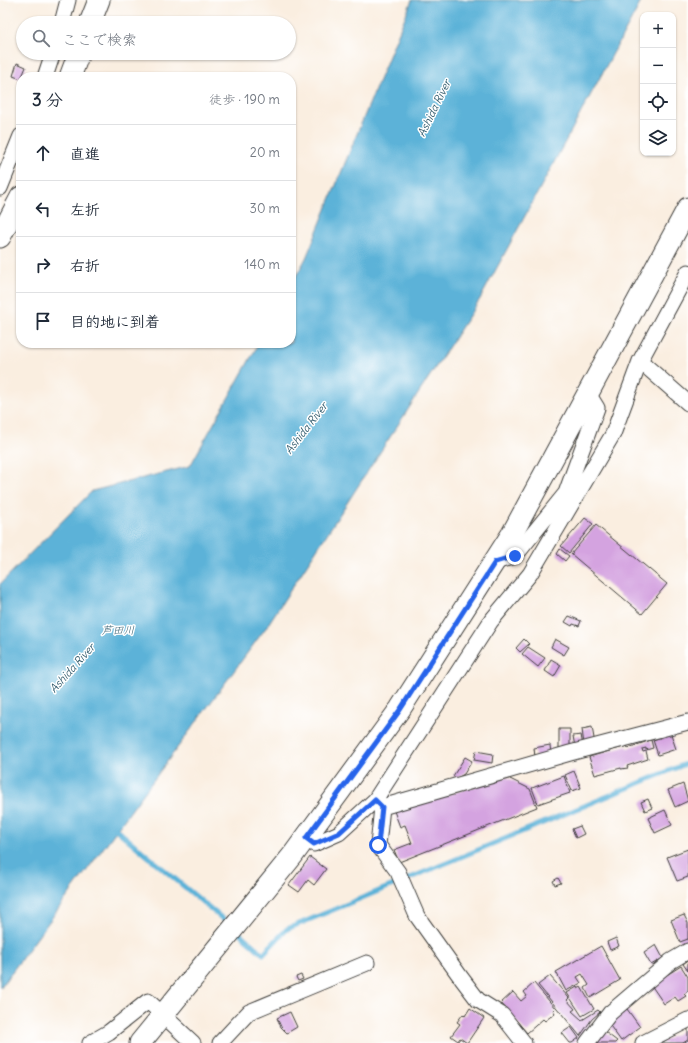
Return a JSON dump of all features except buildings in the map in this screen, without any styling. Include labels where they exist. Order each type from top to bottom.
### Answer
[{"type":"street","points":[[64,16],[68,0]]},
{"type":"street","points":[[93,16],[98,1]]},
{"type":"street","points":[[47,72],[51,60]]},
{"type":"street","points":[[72,72],[76,60]]},
{"type":"street","points":[[0,188],[16,148]]},
{"type":"street","points":[[0,237],[16,207]]},
{"type":"street","points":[[140,1043],[306,838],[400,710],[512,534],[589,395],[688,208]]},
{"type":"street","points":[[306,838],[314,844],[339,833],[378,803],[491,621],[530,574],[571,495],[613,434],[640,361],[688,272]]},
{"type":"street","points":[[640,361],[688,403]]},
{"type":"street","points":[[495,562],[515,556],[571,495],[598,408],[589,395]]},
{"type":"street","points":[[378,803],[688,722]]},
{"type":"street","points":[[378,803],[378,845],[398,872],[417,916],[478,1000],[502,1015],[524,1043]]},
{"type":"street","points":[[587,1043],[610,1013],[671,961],[688,951]]},
{"type":"street","points":[[220,1043],[249,1012],[367,963]]},
{"type":"street","points":[[90,1043],[109,1032],[148,1001],[162,1016],[193,1043]]},
{"type":"street","points":[[643,1043],[688,1020]]},
{"type":"water","name":"芦田川","points":[[412,0],[642,0],[480,299],[265,629],[0,988],[0,584],[92,491],[190,466],[256,348],[296,348],[296,276],[306,258]]},
{"type":"waterway","points":[[237,931],[263,954],[287,929],[688,763]]},
{"type":"waterway","points":[[111,825],[231,926]]},
{"type":"route","points":[[378,845],[382,807],[375,800],[339,833],[314,844],[306,838],[400,710],[495,562],[515,556]]},
{"type":"water label","name":"Ashida River","points":[[434,108]]},
{"type":"water label","name":"Ashida River","points":[[306,428]]},
{"type":"water label","name":"Ashida River","points":[[72,668]]}]
